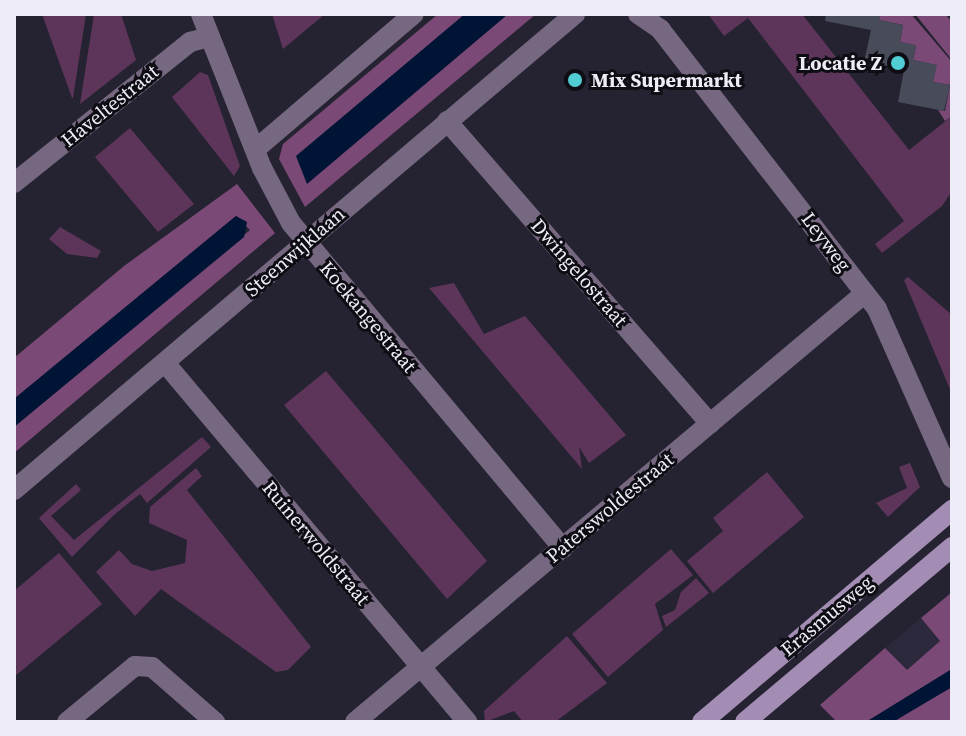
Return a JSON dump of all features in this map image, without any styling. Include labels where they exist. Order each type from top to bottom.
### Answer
[{"type":"main road","name":"Erasmusweg","points":[[702,722],[952,510]]},
{"type":"main road","name":"Erasmusweg","points":[[745,722],[952,547]]},
{"type":"street","name":"Koekangestraat","points":[[201,14],[277,200],[306,242],[563,548]]},
{"type":"street","points":[[257,148],[414,14]]},
{"type":"street","name":"Steenwijklaan","points":[[14,490],[575,14]]},
{"type":"street","name":"Leyweg","points":[[638,14],[658,22],[865,293],[891,333],[952,478]]},
{"type":"street","name":"Haveltestraat","points":[[14,183],[190,42],[209,37]]},
{"type":"street","name":"Dwingelostraat","points":[[447,121],[710,424]]},
{"type":"street","name":"Paterswoldestraat","points":[[355,722],[865,293]]},
{"type":"street","name":"Ruinerwoldstraat","points":[[166,364],[467,722]]},
{"type":"street","points":[[67,722],[135,666],[152,667],[215,722]]},
{"type":"shaded area","points":[[42,14],[86,14],[73,98],[72,98]]},
{"type":"shaded area","points":[[94,14],[121,14],[136,60],[80,104]]},
{"type":"shaded area","points":[[272,14],[325,14],[283,49]]},
{"type":"shaded area","points":[[438,14],[465,14],[297,156],[307,183],[508,14],[536,14],[305,207],[279,159],[283,144]]},
{"type":"shaded area","points":[[708,14],[802,14],[909,150],[952,116],[952,191],[942,206],[882,253],[875,244],[904,221],[748,18],[724,36]]},
{"type":"shaded area","points":[[880,14],[911,14],[952,62],[952,116],[945,121],[938,110],[945,111],[950,85],[933,82],[936,65],[913,60],[916,46],[900,42],[903,25],[879,20]]},
{"type":"shaded area","points":[[915,14],[945,14],[952,22],[952,60]]},
{"type":"shaded area","points":[[200,72],[208,75],[240,166],[234,176],[172,97]]},
{"type":"shaded area","points":[[130,128],[194,204],[158,232],[95,157]]},
{"type":"shaded area","points":[[237,184],[275,233],[14,453],[14,427],[250,230],[236,216],[14,399],[14,358],[124,266]]},
{"type":"shaded area","points":[[60,227],[101,251],[97,258],[67,254],[49,239]]},
{"type":"shaded area","points":[[908,277],[952,315],[952,394],[904,280]]},
{"type":"shaded area","points":[[454,283],[484,334],[525,316],[626,435],[589,463],[579,447],[582,469],[429,288]]},
{"type":"shaded area","points":[[326,371],[487,561],[447,599],[284,405]]},
{"type":"shaded area","points":[[202,437],[211,447],[147,503],[140,494],[72,557],[39,518],[76,484],[81,490],[51,516],[74,540]]},
{"type":"shaded area","points":[[910,463],[920,487],[888,517],[876,503],[907,488],[899,467]]},
{"type":"shaded area","points":[[196,468],[202,476],[187,490],[311,647],[288,670],[276,672],[161,589],[135,616],[96,572],[119,550],[132,564],[152,571],[185,563],[187,540],[149,523],[150,507]]},
{"type":"shaded area","points":[[767,472],[804,517],[713,593],[687,561],[723,531],[713,518]]},
{"type":"shaded area","points":[[671,549],[693,575],[655,604],[663,630],[608,677],[572,634]]},
{"type":"shaded area","points":[[59,553],[102,604],[14,677],[14,591]]},
{"type":"shaded area","points":[[696,578],[709,593],[666,627],[662,616],[675,610],[681,592]]},
{"type":"shaded area","points":[[952,592],[952,669],[866,722],[837,722],[820,705],[885,648],[907,670],[940,641],[921,618]]},
{"type":"shaded area","points":[[921,618],[940,641],[906,671],[885,648]]},
{"type":"shaded area","points":[[567,636],[607,683],[555,722],[523,722],[514,711],[485,722],[484,711]]},
{"type":"shaded area","points":[[952,687],[952,722],[893,722],[907,712]]},
{"type":"water","points":[[465,14],[508,14],[307,184],[296,156]]},
{"type":"water","points":[[236,216],[247,222],[244,237],[14,427],[14,399]]},
{"type":"water","points":[[952,669],[952,687],[893,722],[866,722]]},
{"type":"building","name":"Locatie Z","points":[[826,14],[880,14],[879,20],[903,25],[900,42],[916,45],[913,60],[937,65],[933,82],[950,85],[944,111],[898,102],[904,70],[864,62],[871,30],[825,21]]},
{"type":"place","name":"Locatie Z","points":[[898,63]]},
{"type":"place","name":"Mix Supermarkt","points":[[575,80]]}]
